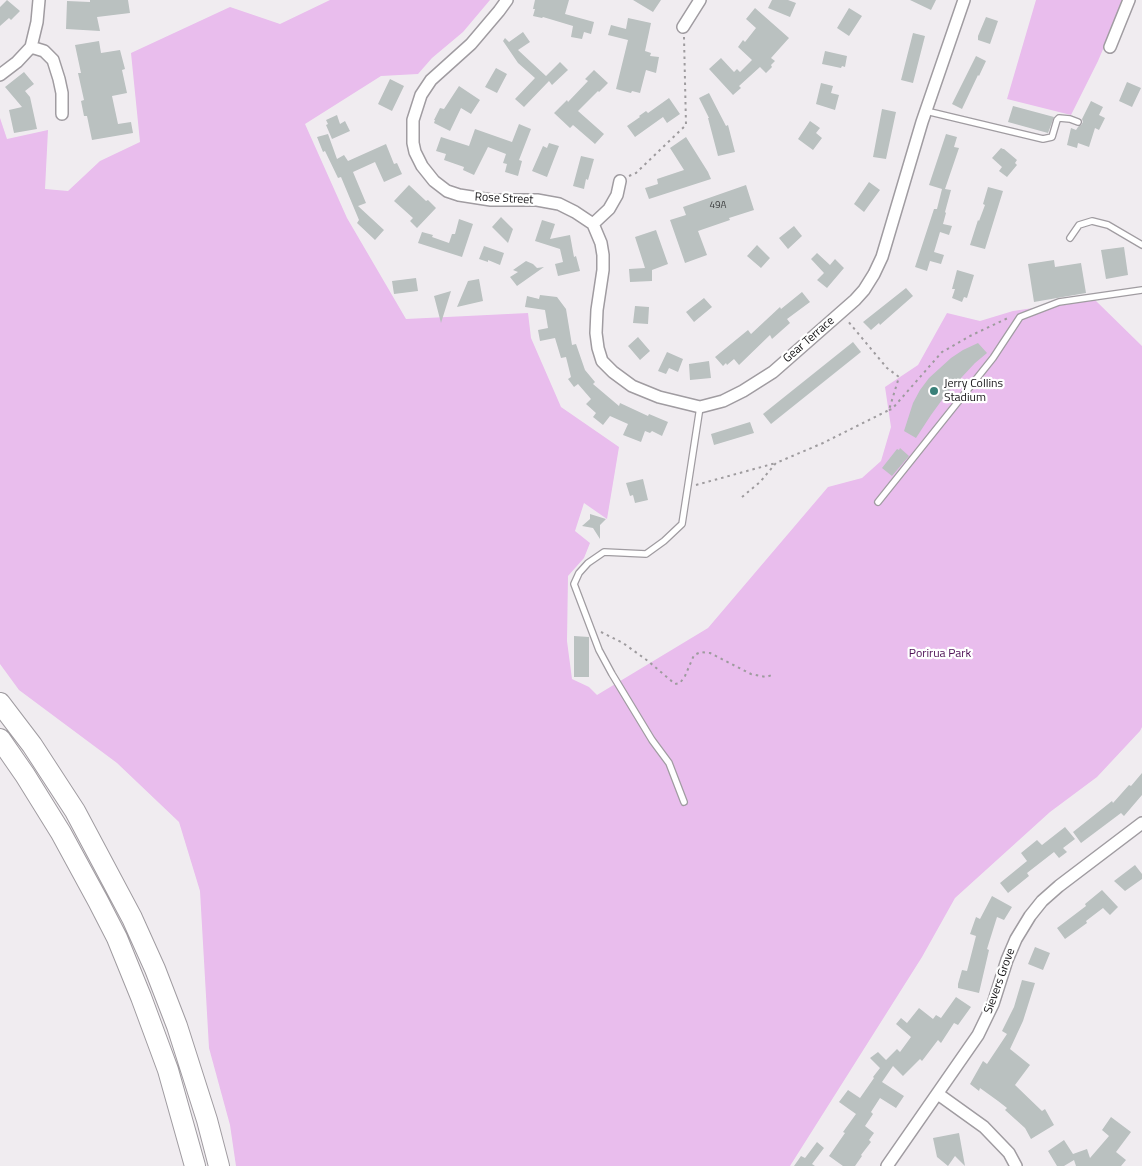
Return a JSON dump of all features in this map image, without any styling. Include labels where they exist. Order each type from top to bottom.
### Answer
[{"type":"highway","points":[[0,703],[32,745],[75,811],[132,918],[155,969],[177,1026],[207,1120],[218,1166]]},
{"type":"highway","points":[[0,739],[61,833],[116,938],[141,997],[168,1070],[195,1166]]},
{"type":"street","points":[[0,75],[17,62],[31,47],[37,22],[39,0]]},
{"type":"street","name":"Rose Street","points":[[507,0],[471,44],[431,80],[421,95],[413,120],[413,144],[416,152],[427,172],[447,191],[459,195],[491,200],[537,200],[559,204],[593,224]]},
{"type":"street","points":[[683,27],[700,0]]},
{"type":"street","name":"Gear Terrace","points":[[593,224],[602,242],[603,255],[596,333],[602,361],[632,386],[659,397],[700,407],[723,401],[743,391],[773,372],[855,300],[874,274],[882,257],[926,111],[964,0]]},
{"type":"street","points":[[1110,47],[1129,0]]},
{"type":"street","points":[[31,47],[44,51],[53,60],[62,93],[62,114]]},
{"type":"street","points":[[593,224],[610,209],[617,194],[620,181]]},
{"type":"street","name":"Sievers Grove","points":[[887,1166],[978,1036],[986,1020],[1016,939],[1030,916],[1058,886],[1142,823]]},
{"type":"street","points":[[938,1094],[984,1127],[1009,1153],[1016,1166]]},
{"type":"lane","points":[[926,111],[1043,139],[1052,137],[1059,118],[1078,122]]},
{"type":"lane","points":[[1070,238],[1080,225],[1092,221],[1108,225],[1142,245]]},
{"type":"lane","points":[[878,502],[993,358],[1020,317],[1059,302],[1142,290]]},
{"type":"lane","points":[[684,802],[669,763],[652,740],[599,650],[574,584],[579,573],[588,563],[604,552],[646,554],[664,541],[682,524],[700,407]]},
{"type":"path","points":[[620,181],[636,173],[686,125],[683,27]]},
{"type":"path","points":[[841,312],[886,368],[899,377],[889,410]]},
{"type":"path","points":[[688,488],[776,463],[823,443],[892,409],[942,352],[1009,317],[1020,317]]},
{"type":"path","points":[[742,497],[760,482],[776,463]]},
{"type":"path","points":[[590,626],[623,643],[675,684],[680,683],[685,676],[694,654],[701,652],[710,653],[751,674],[766,677],[772,675]]},
{"type":"green space","name":"Porirua Park","points":[[330,0],[490,0],[463,32],[432,58],[418,74],[381,76],[305,124],[347,218],[406,319],[528,313],[531,338],[561,407],[619,447],[607,519],[584,503],[575,531],[590,543],[584,558],[568,576],[567,641],[572,679],[589,687],[597,695],[708,628],[828,487],[862,478],[881,461],[891,427],[885,387],[918,365],[947,313],[980,321],[1013,311],[1094,299],[1142,346],[1142,727],[1097,777],[1050,812],[955,898],[922,957],[790,1166],[236,1166],[230,1125],[209,1048],[200,891],[179,822],[117,763],[19,690],[0,664],[0,118],[7,139],[48,130],[45,189],[68,191],[100,161],[140,142],[131,53],[230,7],[280,24]]},
{"type":"green space","points":[[1036,0],[1124,0],[1098,61],[1071,115],[1007,99]]},
{"type":"building","points":[[7,0],[20,11],[11,20],[9,18],[0,26],[0,7]]},
{"type":"building","points":[[90,0],[128,0],[130,13],[97,17],[100,31],[66,29],[67,1],[90,2]]},
{"type":"building","points":[[535,0],[569,0],[565,14],[594,22],[591,34],[584,32],[582,39],[571,37],[573,26],[533,16]]},
{"type":"building","points":[[633,0],[661,0],[653,12]]},
{"type":"building","points":[[772,0],[788,0],[796,3],[790,17],[768,8]]},
{"type":"building","points":[[910,0],[936,0],[931,10]]},
{"type":"building","points":[[755,8],[789,38],[771,58],[775,61],[771,65],[772,67],[766,73],[760,67],[739,86],[741,88],[733,95],[709,69],[721,58],[734,72],[737,69],[740,72],[752,60],[738,47],[743,40],[745,42],[756,28],[746,19]]},
{"type":"building","points":[[849,8],[862,16],[849,36],[837,28]]},
{"type":"building","points":[[986,17],[998,21],[990,44],[978,40]]},
{"type":"building","points":[[628,18],[651,23],[645,51],[651,53],[650,56],[659,57],[656,73],[646,70],[640,93],[616,89],[628,40],[608,35],[611,25],[626,29]]},
{"type":"building","points":[[523,32],[530,42],[518,50],[546,76],[560,62],[568,70],[552,85],[549,81],[524,107],[515,99],[535,78],[518,63],[503,41],[505,38],[509,42]]},
{"type":"building","points":[[913,33],[925,36],[913,83],[901,80]]},
{"type":"building","points":[[99,41],[101,53],[120,50],[125,69],[122,70],[127,93],[112,96],[118,124],[131,122],[133,133],[92,140],[87,116],[84,116],[81,101],[84,100],[78,73],[81,73],[75,45]]},
{"type":"building","points":[[825,51],[847,56],[845,67],[842,66],[841,68],[822,64]]},
{"type":"building","points":[[976,56],[986,61],[962,109],[952,104]]},
{"type":"building","points":[[496,68],[507,74],[497,93],[485,87]]},
{"type":"building","points":[[594,70],[608,83],[578,111],[604,134],[595,144],[573,125],[570,128],[554,113],[567,100],[568,102],[588,81],[585,79]]},
{"type":"building","points":[[24,72],[34,84],[25,91],[30,97],[37,129],[14,133],[9,110],[22,107],[5,87]]},
{"type":"building","points":[[390,79],[404,86],[392,111],[378,104]]},
{"type":"building","points":[[1127,82],[1141,88],[1132,107],[1119,101]]},
{"type":"building","points":[[821,83],[833,86],[831,93],[839,95],[835,110],[816,104]]},
{"type":"building","points":[[459,86],[480,100],[471,114],[461,108],[450,131],[434,123],[434,120],[440,108],[444,109]]},
{"type":"building","points":[[709,93],[726,126],[728,125],[735,152],[718,156],[709,118],[699,98]]},
{"type":"building","points":[[669,98],[680,114],[667,123],[663,117],[635,137],[627,126],[646,111],[648,113]]},
{"type":"building","points":[[1091,101],[1103,107],[1099,115],[1105,118],[1099,130],[1095,128],[1089,147],[1078,143],[1077,148],[1067,145],[1071,128],[1076,130],[1081,125]]},
{"type":"building","points":[[1013,106],[1054,117],[1048,133],[1008,122]]},
{"type":"building","points":[[882,109],[896,112],[886,159],[873,157]]},
{"type":"building","points":[[337,115],[340,124],[345,121],[350,131],[332,139],[326,125],[328,124],[326,120]]},
{"type":"building","points":[[810,121],[820,128],[816,133],[822,138],[813,150],[798,139]]},
{"type":"building","points":[[519,124],[531,129],[519,160],[522,161],[518,176],[505,172],[507,164],[503,163],[506,154],[488,147],[474,175],[463,170],[464,167],[444,160],[446,154],[436,151],[441,137],[469,146],[475,129],[512,142]]},
{"type":"building","points":[[328,134],[337,159],[344,155],[348,161],[386,144],[394,164],[397,163],[402,174],[384,182],[375,162],[353,172],[366,203],[358,206],[384,230],[375,240],[357,223],[359,220],[341,177],[338,178],[325,151],[323,152],[317,137]]},
{"type":"building","points":[[946,134],[957,137],[954,147],[959,148],[945,189],[951,190],[943,224],[952,226],[949,235],[940,232],[934,252],[944,255],[941,264],[930,261],[927,271],[915,267],[934,209],[937,209],[942,189],[929,185]]},
{"type":"building","points":[[686,137],[711,179],[649,199],[645,188],[658,184],[657,179],[684,170],[670,148]]},
{"type":"building","points":[[549,143],[559,146],[547,177],[532,171],[543,146],[547,148]]},
{"type":"building","points":[[1001,148],[1017,160],[1015,163],[1017,165],[1007,177],[999,171],[1002,167],[992,158]]},
{"type":"building","points":[[581,156],[594,159],[584,189],[573,186]]},
{"type":"building","points":[[869,182],[880,190],[864,212],[854,204]]},
{"type":"building","points":[[409,185],[436,208],[417,228],[410,221],[413,218],[394,201]]},
{"type":"building","points":[[746,185],[754,210],[698,231],[707,255],[685,263],[670,220],[686,215],[683,207]]},
{"type":"building","points":[[988,187],[1003,191],[985,249],[970,245],[985,205],[983,204]]},
{"type":"building","points":[[501,217],[513,229],[508,243],[492,227]]},
{"type":"building","points":[[459,219],[473,224],[462,257],[418,243],[422,232],[449,243],[452,234],[455,234]]},
{"type":"building","points":[[542,220],[555,224],[550,239],[570,235],[574,257],[576,256],[580,271],[558,276],[555,264],[563,262],[560,249],[535,241]]},
{"type":"building","points":[[794,226],[802,236],[788,249],[779,238]]},
{"type":"building","points":[[656,230],[668,264],[652,270],[652,281],[630,282],[629,269],[645,268],[635,237]]},
{"type":"building","points":[[757,245],[770,258],[761,268],[747,256]]},
{"type":"building","points":[[484,246],[504,253],[500,265],[488,260],[488,262],[479,259]]},
{"type":"building","points":[[1124,247],[1128,275],[1106,279],[1101,250]]},
{"type":"building","points":[[817,253],[830,265],[835,259],[844,268],[827,288],[817,280],[824,273],[811,259]]},
{"type":"building","points":[[1054,260],[1055,267],[1081,263],[1086,293],[1034,302],[1028,264]]},
{"type":"building","points":[[526,261],[537,268],[544,267],[517,286],[510,277],[518,272],[513,270]]},
{"type":"building","points":[[957,270],[974,275],[967,298],[964,297],[962,302],[952,298],[955,289],[952,289]]},
{"type":"building","points":[[416,278],[418,291],[394,294],[392,281]]},
{"type":"building","points":[[479,279],[483,301],[457,307],[468,281]]},
{"type":"building","points":[[906,288],[913,296],[880,325],[879,323],[871,330],[863,322]]},
{"type":"building","points":[[451,291],[441,323],[434,296]]},
{"type":"building","points":[[802,292],[810,302],[787,319],[790,323],[772,339],[770,335],[739,365],[734,359],[723,366],[715,357],[748,330],[751,334],[780,307],[781,309]]},
{"type":"building","points":[[540,295],[557,297],[566,309],[572,345],[576,344],[585,370],[595,382],[593,384],[619,406],[620,403],[648,416],[649,414],[668,422],[662,436],[652,431],[650,433],[645,431],[641,442],[623,435],[628,424],[610,416],[603,425],[593,417],[596,413],[586,404],[591,399],[578,384],[574,387],[568,379],[571,377],[566,357],[561,358],[555,338],[540,341],[538,330],[548,328],[545,310],[525,307],[527,296],[539,299]]},
{"type":"building","points":[[704,298],[712,307],[694,322],[686,312]]},
{"type":"building","points":[[635,306],[649,307],[648,324],[633,323]]},
{"type":"building","points":[[638,337],[650,351],[640,360],[628,346]]},
{"type":"building","points":[[853,342],[861,352],[771,424],[763,414]]},
{"type":"building","name":"Jerry Collins Stadium","points":[[978,343],[987,353],[947,393],[916,438],[904,431],[913,403],[929,378],[951,358]]},
{"type":"building","points":[[667,352],[683,359],[678,372],[669,368],[666,374],[658,371]]},
{"type":"building","points":[[709,361],[711,378],[690,380],[689,364]]},
{"type":"building","points":[[750,422],[754,433],[714,445],[711,434]]},
{"type":"building","points":[[900,448],[909,456],[892,476],[882,468],[897,449],[899,450]]},
{"type":"building","points":[[643,479],[648,500],[635,503],[633,495],[630,496],[626,483]]},
{"type":"building","points":[[590,514],[606,519],[600,525],[600,539],[593,528],[582,526],[590,519]]},
{"type":"building","points":[[574,636],[589,637],[589,677],[574,677]]},
{"type":"building","points":[[1142,773],[1142,795],[1124,816],[1121,813],[1081,843],[1073,832],[1112,801],[1113,803]]},
{"type":"building","points":[[1065,827],[1075,839],[1063,848],[1067,852],[1059,858],[1054,852],[1027,873],[1029,876],[1008,893],[1000,883],[1027,861],[1021,853],[1037,840],[1042,845]]},
{"type":"building","points":[[1135,865],[1142,874],[1142,879],[1125,891],[1114,881]]},
{"type":"building","points":[[1102,890],[1118,907],[1110,915],[1103,908],[1086,921],[1087,923],[1065,939],[1057,928],[1086,906],[1085,904]]},
{"type":"building","points":[[992,896],[1012,907],[1004,920],[997,917],[987,949],[989,950],[979,993],[958,988],[962,970],[967,971],[976,936],[970,934],[976,917],[980,919]]},
{"type":"building","points":[[1035,947],[1050,953],[1043,970],[1028,964]]},
{"type":"building","points":[[1022,980],[1035,983],[1023,1021],[1010,1049],[1030,1065],[1015,1085],[1042,1111],[1045,1109],[1054,1125],[1031,1139],[1025,1128],[1005,1110],[1007,1108],[980,1088],[979,1091],[970,1084],[983,1061],[987,1064],[1007,1034],[1002,1031],[1014,1007]]},
{"type":"building","points":[[956,997],[971,1007],[958,1025],[954,1023],[941,1043],[938,1040],[922,1061],[920,1059],[903,1076],[893,1066],[882,1082],[904,1096],[896,1108],[880,1098],[865,1126],[874,1133],[869,1140],[871,1142],[855,1166],[843,1166],[829,1156],[856,1114],[839,1102],[848,1090],[860,1098],[880,1068],[870,1058],[878,1052],[886,1060],[897,1049],[900,1052],[911,1037],[896,1024],[901,1018],[907,1023],[919,1008],[933,1019],[936,1015],[941,1018]]},
{"type":"building","points":[[1111,1117],[1131,1132],[1116,1152],[1126,1160],[1121,1166],[1076,1166],[1074,1160],[1064,1166],[1057,1166],[1048,1151],[1064,1140],[1073,1154],[1087,1149],[1090,1158],[1109,1136],[1102,1130]]},
{"type":"building","points":[[959,1133],[965,1166],[955,1156],[948,1166],[937,1157],[933,1138]]},
{"type":"building","points":[[817,1142],[824,1148],[812,1164],[815,1166],[794,1166],[801,1156],[805,1158]]},
{"type":"place","name":"Jerry Collins Stadium","points":[[934,391]]}]
